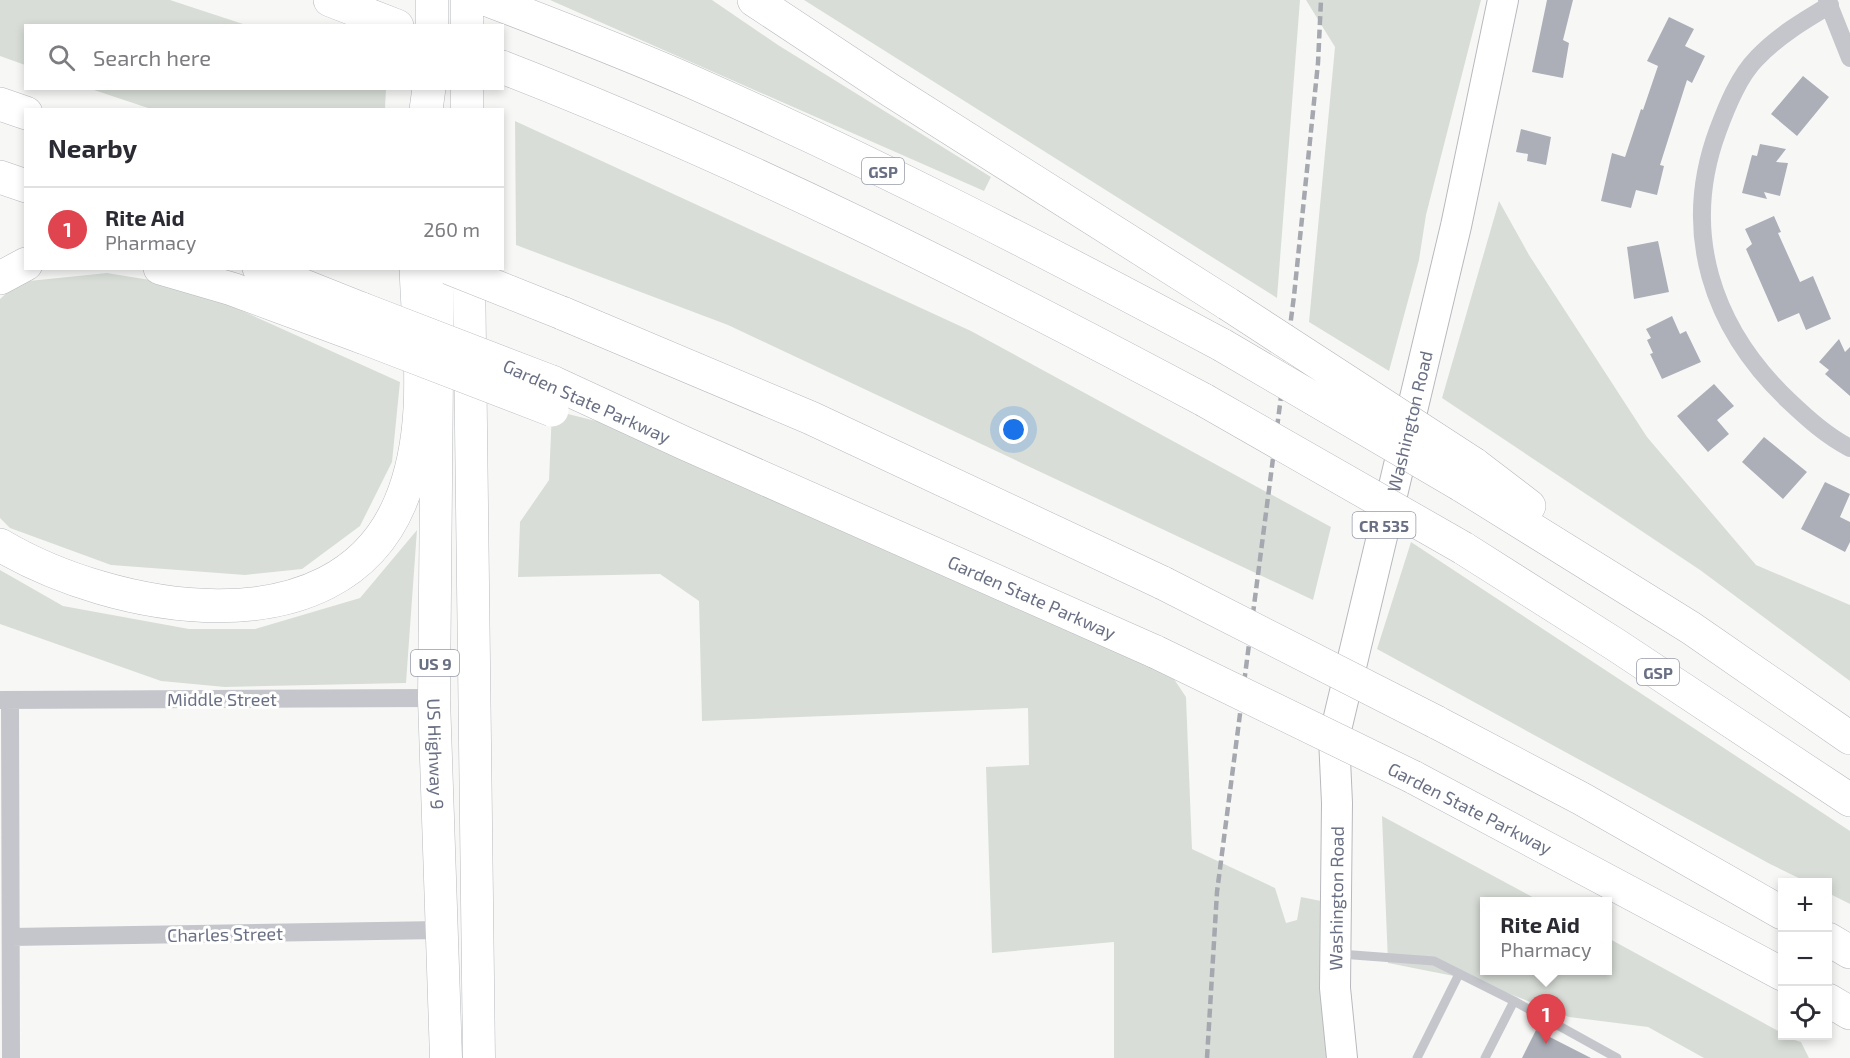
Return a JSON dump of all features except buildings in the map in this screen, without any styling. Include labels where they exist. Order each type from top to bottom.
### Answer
[{"type":"highway","points":[[432,0],[432,24]]},
{"type":"highway","points":[[467,0],[467,24]]},
{"type":"highway","name":"GSP","points":[[488,0],[688,80],[831,146],[1081,270],[1467,475]]},
{"type":"highway","points":[[754,0],[890,90],[1228,304],[1467,475],[1850,738]]},
{"type":"highway","points":[[343,5],[392,24]]},
{"type":"highway","name":"GSP","points":[[504,68],[709,154],[849,219],[1045,316],[1203,400],[1463,548],[1616,645],[1850,800]]},
{"type":"highway","points":[[426,108],[431,90]]},
{"type":"highway","points":[[431,90],[434,108]]},
{"type":"highway","points":[[467,90],[467,108]]},
{"type":"highway","points":[[0,104],[24,111]]},
{"type":"highway","points":[[0,177],[24,185]]},
{"type":"highway","points":[[0,278],[24,265]]},
{"type":"highway","points":[[167,270],[232,290],[362,323]]},
{"type":"highway","points":[[263,270],[362,323]]},
{"type":"highway","points":[[0,545],[50,570],[99,587],[145,598],[192,604],[241,605],[284,600],[320,586],[336,576],[367,551],[391,520],[412,466],[420,399],[416,270]]},
{"type":"highway","name":"US Highway 9","points":[[438,270],[434,698],[446,1058]]},
{"type":"highway","points":[[454,270],[811,418],[1163,583],[1436,722],[1602,810],[1778,911]]},
{"type":"highway","name":"US 9","points":[[469,270],[479,1058]]},
{"type":"highway","name":"Garden State Parkway","points":[[362,323],[552,396],[684,443],[1156,652],[1413,777],[1778,972]]},
{"type":"highway","points":[[1832,942],[1850,952]]},
{"type":"highway","points":[[1832,1003],[1850,1013]]},
{"type":"main road","name":"Washington Road","points":[[1342,1058],[1335,954],[1337,803],[1334,738],[1456,226],[1503,0]]},
{"type":"street","points":[[1850,58],[1828,2],[1788,30],[1755,60],[1726,107],[1707,160],[1702,200],[1703,239],[1719,307],[1741,345],[1765,379],[1831,437],[1850,448]]},
{"type":"street","name":"Middle Street","points":[[5,700],[434,698]]},
{"type":"street","points":[[5,700],[11,937],[5,1019],[11,1058]]},
{"type":"street","name":"Charles Street","points":[[11,937],[440,930]]},
{"type":"lane","points":[[1335,954],[1434,961],[1514,1001],[1617,1058]]},
{"type":"lane","points":[[1417,1058],[1459,974]]},
{"type":"lane","points":[[1485,1058],[1514,1001]]},
{"type":"shaded area","points":[[0,0],[170,0],[243,24],[24,24],[24,65],[0,56]]},
{"type":"shaded area","points":[[550,0],[712,0],[778,45],[991,177],[984,191]]},
{"type":"shaded area","points":[[804,0],[1300,0],[1277,298]]},
{"type":"shaded area","points":[[1306,0],[1481,0],[1426,215],[1419,260],[1389,371],[1309,322],[1335,47]]},
{"type":"shaded area","points":[[94,90],[386,90],[385,108],[148,108]]},
{"type":"shaded area","points":[[515,121],[971,331],[1331,527],[1313,600],[728,325],[516,245]]},
{"type":"shaded area","points":[[1499,201],[1529,255],[1647,437],[1756,565],[1850,605],[1850,681],[1700,570],[1442,398]]},
{"type":"shaded area","points":[[107,273],[187,286],[400,382],[392,462],[360,526],[302,569],[245,575],[111,565],[10,528],[0,518],[0,299],[19,282]]},
{"type":"shaded area","points":[[552,410],[684,443],[1156,652],[1186,697],[1192,849],[1275,888],[1286,923],[1297,920],[1301,897],[1336,904],[1342,1058],[1114,1058],[1114,942],[992,953],[986,767],[1029,765],[1028,708],[702,721],[699,601],[660,574],[518,577],[520,522],[549,480]]},
{"type":"shaded area","points":[[417,530],[406,683],[225,687],[161,681],[0,624],[0,570],[63,606],[189,629],[255,629],[360,598]]},
{"type":"shaded area","points":[[1411,542],[1850,831],[1850,904],[1832,895],[1832,878],[1799,878],[1770,864],[1377,649]]},
{"type":"shaded area","points":[[1382,816],[1533,897],[1480,897],[1480,975],[1612,975],[1612,940],[1778,1031],[1778,1040],[1801,1042],[1809,1058],[1704,1058],[1648,1027],[1569,1017],[1474,980],[1388,963]]},
{"type":"railway","points":[[1207,1058],[1217,892],[1294,296],[1318,63],[1321,0]]},
{"type":"place","name":"Rite Aid","points":[[1546,1044]]}]
